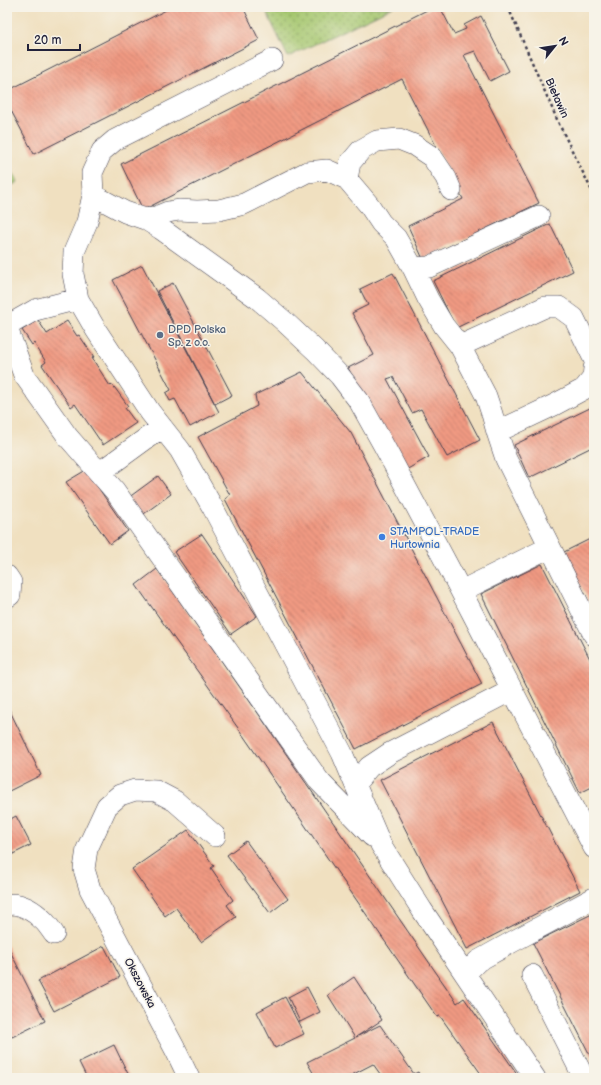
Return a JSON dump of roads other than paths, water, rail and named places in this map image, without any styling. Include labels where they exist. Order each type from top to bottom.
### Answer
[{"type":"street","points":[[272,60],[115,140],[102,150],[92,173],[93,194],[87,222],[74,252],[73,274],[78,299],[96,330],[150,412],[180,450],[213,508],[342,753],[381,845],[422,910],[535,1078]]},
{"type":"street","points":[[347,179],[350,163],[361,150],[377,141],[399,139],[432,157],[446,178],[451,190]]},
{"type":"street","points":[[145,220],[179,210],[219,210],[244,204],[307,172],[326,170],[347,179],[369,205],[381,223],[396,238],[428,299],[444,326],[460,346],[486,396],[506,459],[594,635]]},
{"type":"street","points":[[93,194],[125,212],[145,220],[161,229],[257,298],[315,350],[340,376],[363,407],[384,446],[594,848]]},
{"type":"street","points":[[413,268],[429,267],[539,216]]},
{"type":"street","points":[[78,299],[35,310],[7,327],[24,375],[68,438],[115,491],[320,782],[381,845]]},
{"type":"street","points":[[460,346],[545,307],[559,307],[574,318],[594,359]]},
{"type":"street","points":[[497,432],[584,389],[592,378],[594,368]]},
{"type":"street","points":[[99,473],[162,427]]},
{"type":"street","points":[[461,591],[550,547]]},
{"type":"street","points":[[7,576],[11,582],[10,595],[7,597]]},
{"type":"street","points":[[355,784],[368,767],[390,753],[512,690]]},
{"type":"street","name":"Okszowska","points":[[189,1078],[90,889],[84,868],[87,849],[107,806],[120,795],[135,790],[156,791],[175,801],[215,836]]},
{"type":"street","points":[[465,974],[478,961],[594,898]]},
{"type":"street","points":[[7,905],[12,903],[29,909],[45,921],[54,934]]},
{"type":"street","points":[[532,975],[584,1078]]},
{"type":"place","name":"DPD Polska Sp. z o.o.","points":[[160,335]]},
{"type":"place","name":"STAMPOL-TRADE Hurtownia","points":[[382,537]]}]
